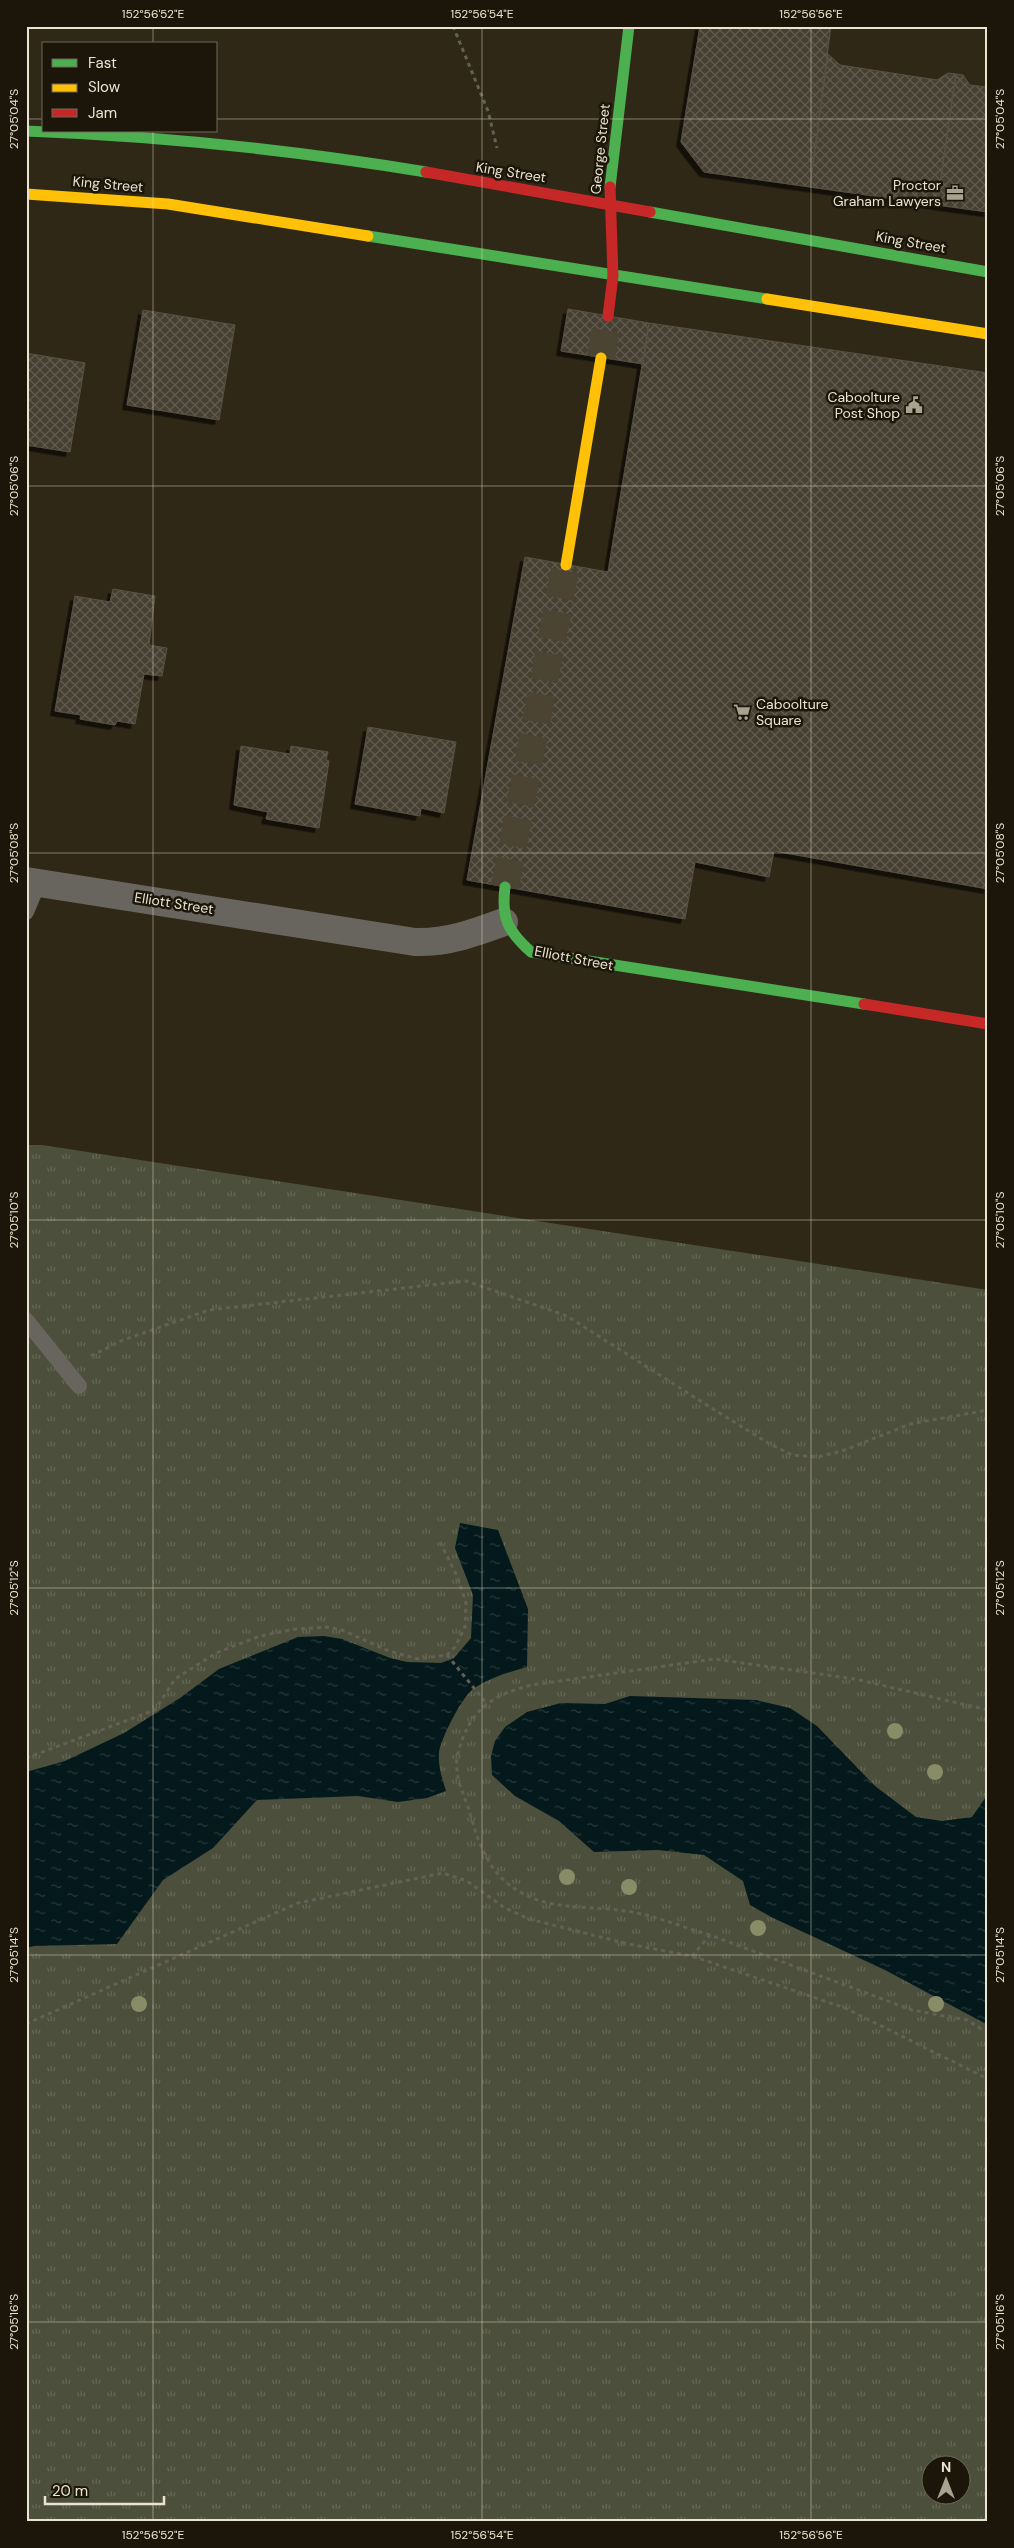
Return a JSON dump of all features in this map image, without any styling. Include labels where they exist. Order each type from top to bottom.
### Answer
[{"type":"main road","name":"George Street","points":[[608,316],[612,276],[609,205],[611,162],[629,26]]},
{"type":"main road","name":"King Street","points":[[26,131],[42,132]]},
{"type":"main road","name":"King Street","points":[[48,132],[159,137],[261,147],[922,258],[988,272]]},
{"type":"main road","name":"King Street","points":[[26,194],[168,204],[612,276],[988,334]]},
{"type":"main road","points":[[566,564],[601,358]]},
{"type":"main road","points":[[504,922],[502,905],[505,886]]},
{"type":"main road","name":"Elliott Street","points":[[504,922],[516,939],[531,952],[550,957],[988,1024]]},
{"type":"street","name":"Elliott Street","points":[[33,881],[415,942],[437,943],[460,938],[504,922]]},
{"type":"lane","points":[[26,912],[33,881]]},
{"type":"lane","points":[[26,1320],[79,1386]]},
{"type":"path","points":[[453,26],[488,111],[498,154]]},
{"type":"path","points":[[66,1368],[123,1340],[209,1310],[466,1281],[567,1316],[726,1418],[792,1455],[818,1457],[845,1450],[910,1424],[988,1410]]},
{"type":"path","points":[[26,1758],[154,1710],[175,1679],[216,1653],[260,1636],[296,1629],[327,1627],[342,1630],[390,1651],[418,1659],[447,1655],[455,1647],[465,1627],[466,1603],[457,1576],[440,1542]]},
{"type":"path","points":[[447,1655],[486,1704]]},
{"type":"path","points":[[988,1710],[855,1678],[714,1659],[532,1684],[509,1691],[486,1704],[474,1714],[459,1749],[456,1769],[477,1840],[486,1860],[503,1881],[523,1894],[545,1902],[628,1911],[710,1935],[912,2010],[967,2020],[988,2033]]},
{"type":"path","points":[[26,2024],[298,1903],[443,1873],[467,1881],[506,1908],[528,1919],[628,1944],[692,1956],[845,2008],[988,2079]]},
{"type":"path","points":[[692,1956],[710,1935]]},
{"type":"green space","points":[[26,1145],[42,1145],[988,1290],[988,2522],[26,2522]]},
{"type":"water","points":[[460,1523],[498,1530],[528,1609],[527,1667],[506,1673],[486,1682],[473,1689],[463,1701],[447,1729],[440,1747],[440,1768],[446,1791],[427,1798],[398,1802],[358,1796],[257,1800],[213,1848],[163,1880],[117,1944],[34,1946],[26,1948],[26,1772],[65,1761],[124,1733],[180,1698],[219,1669],[298,1637],[324,1636],[342,1639],[390,1658],[407,1662],[441,1663],[454,1658],[471,1638],[473,1595],[455,1548]]},
{"type":"water","points":[[630,1696],[756,1700],[790,1708],[817,1726],[875,1786],[916,1817],[942,1821],[972,1817],[988,1794],[988,2025],[885,1970],[771,1917],[750,1905],[743,1881],[704,1855],[658,1850],[594,1852],[559,1821],[515,1796],[492,1775],[491,1756],[495,1741],[505,1727],[527,1712],[561,1703],[605,1704]]},
{"type":"building","points":[[700,26],[831,26],[810,187],[704,172],[681,142]]},
{"type":"building","points":[[828,54],[840,65],[937,80],[948,73],[956,74],[937,205],[810,187]]},
{"type":"building","points":[[956,74],[963,75],[970,85],[988,87],[988,212],[937,205]]},
{"type":"building","points":[[568,309],[649,323],[643,364],[561,351]]},
{"type":"building","points":[[143,310],[235,325],[219,420],[127,405]]},
{"type":"building","name":"Caboolture Square","points":[[649,323],[988,373],[988,889],[774,851],[769,877],[695,862],[685,919],[467,880],[525,557],[608,572]]},
{"type":"building","points":[[26,353],[85,363],[70,452],[26,445]]},
{"type":"building","points":[[113,589],[155,596],[149,645],[167,648],[162,676],[144,674],[135,724],[117,721],[115,725],[80,719],[81,715],[55,711],[75,596],[110,602]]},
{"type":"building","points":[[368,727],[456,742],[444,813],[421,808],[420,816],[355,804]]},
{"type":"building","points":[[241,746],[290,754],[291,746],[328,752],[326,760],[329,761],[319,828],[266,819],[268,812],[234,805]]},
{"type":"tunnel","points":[[601,358],[608,316]]},
{"type":"tunnel","points":[[505,887],[566,565]]},
{"type":"traffic: fast","points":[[610,187],[629,26]]},
{"type":"traffic: fast","points":[[26,131],[42,132]]},
{"type":"traffic: fast","points":[[51,132],[126,136],[226,145],[426,172]]},
{"type":"traffic: fast","points":[[650,212],[988,272]]},
{"type":"traffic: fast","points":[[368,236],[767,299]]},
{"type":"traffic: fast","points":[[505,887],[504,908],[508,924],[531,952],[864,1004]]},
{"type":"traffic: slow","points":[[26,194],[168,204],[368,236]]},
{"type":"traffic: slow","points":[[767,299],[988,334]]},
{"type":"traffic: slow","points":[[566,565],[601,358]]},
{"type":"traffic: jam","points":[[426,172],[650,212]]},
{"type":"traffic: jam","points":[[608,316],[613,276],[610,187]]},
{"type":"traffic: jam","points":[[864,1004],[988,1024]]},
{"type":"place","name":"Proctor Graham Lawyers","points":[[955,193]]},
{"type":"place","name":"Caboolture Post Shop","points":[[914,405]]},
{"type":"place","name":"Caboolture Square","points":[[742,712]]}]
